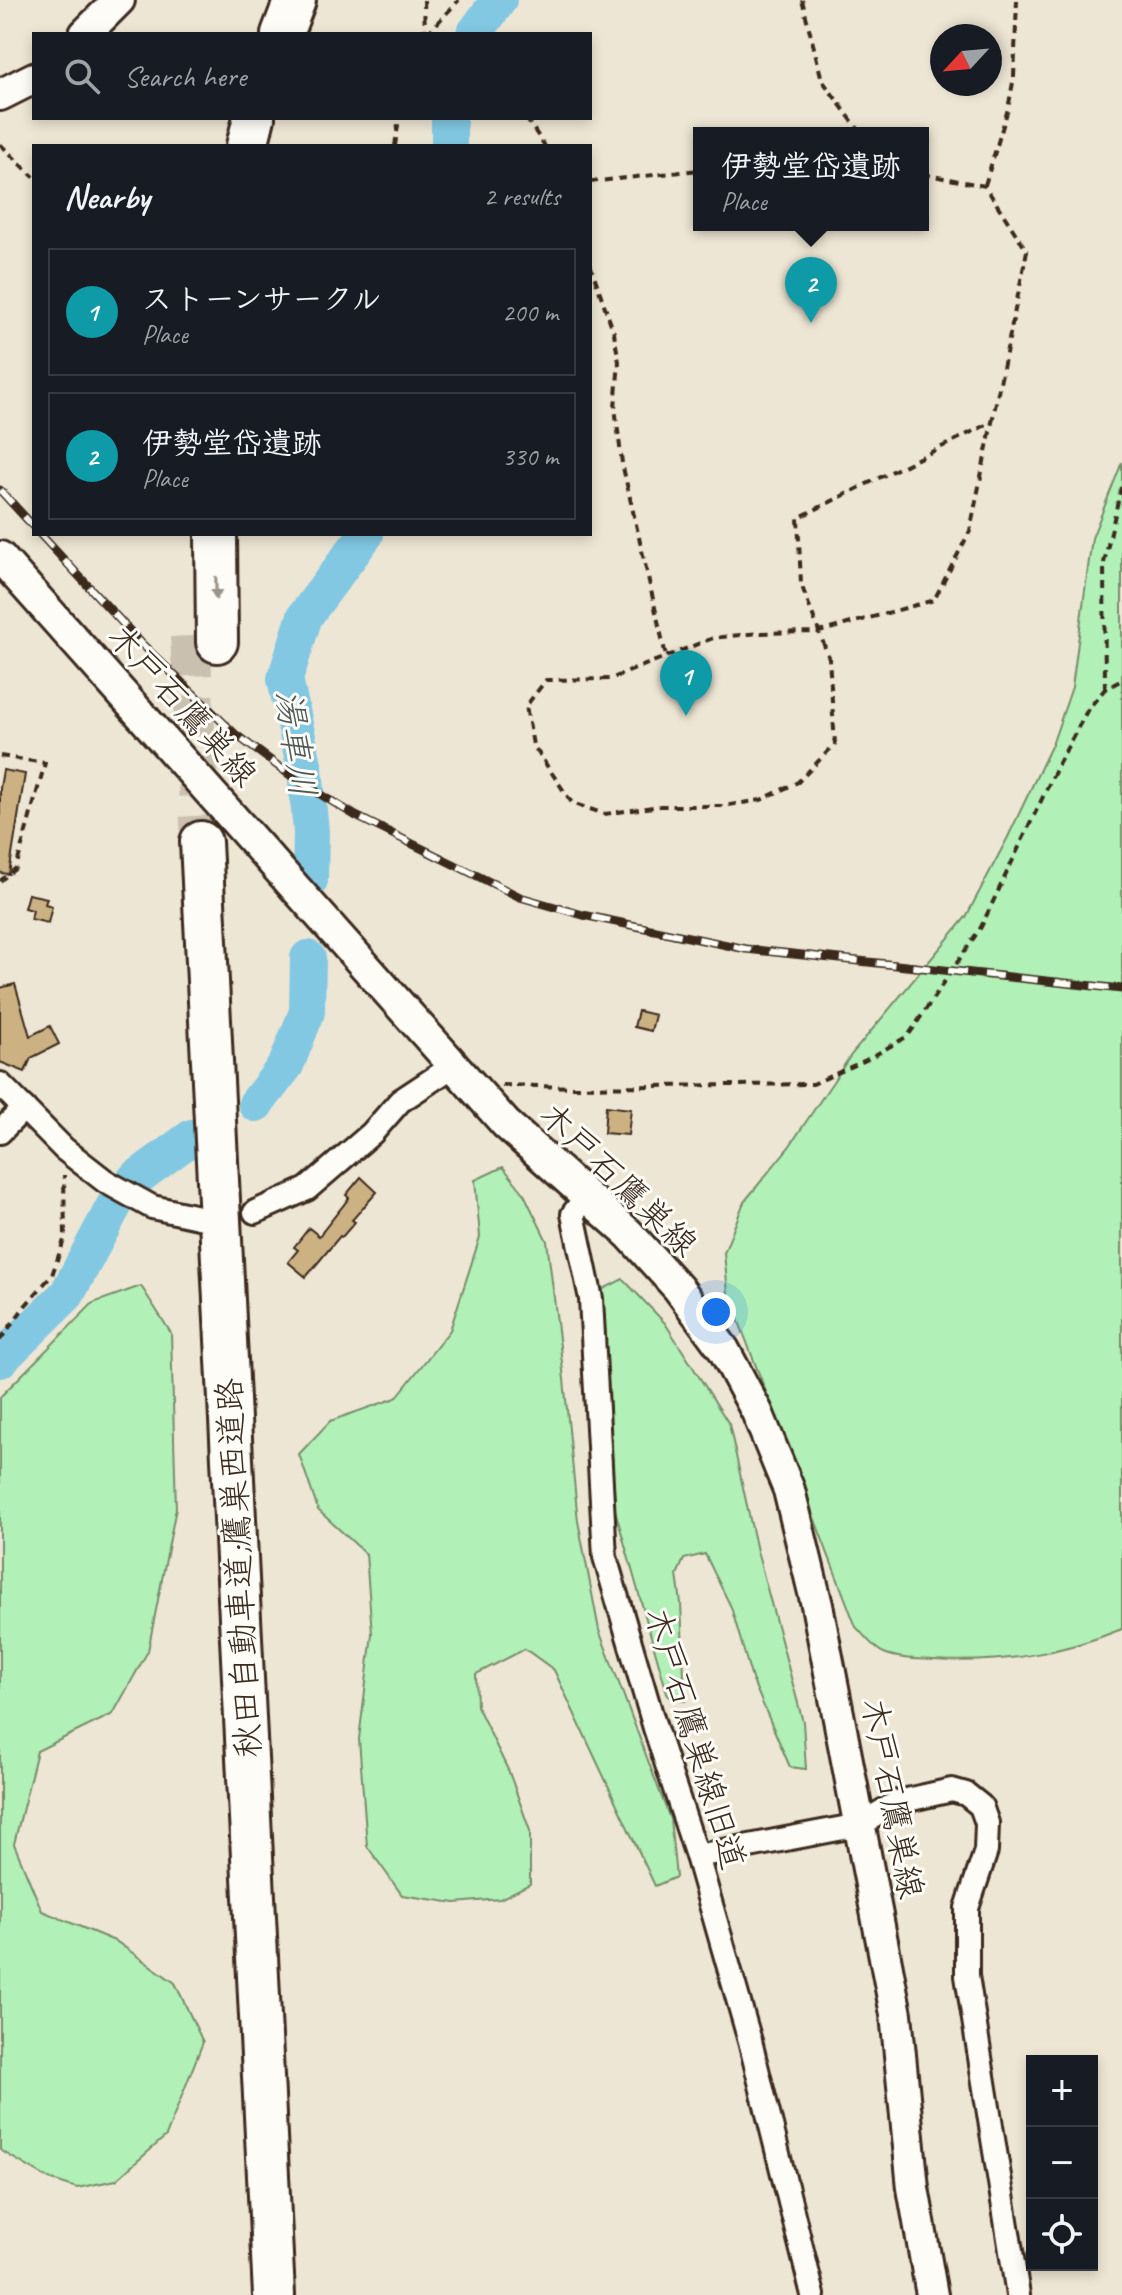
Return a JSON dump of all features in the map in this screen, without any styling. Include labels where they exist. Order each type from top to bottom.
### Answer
[{"type":"highway","points":[[283,32],[295,0]]},
{"type":"highway","points":[[308,32],[320,0]]},
{"type":"highway","points":[[248,144],[254,120]]},
{"type":"highway","points":[[274,144],[280,120]]},
{"type":"highway","points":[[190,536],[204,639],[216,536]]},
{"type":"highway","name":"秋田自動車道;鷹巣西道路","points":[[274,2295],[213,843],[233,1073],[295,2295]]},
{"type":"main road","points":[[87,32],[119,0]]},
{"type":"main road","points":[[0,95],[32,79]]},
{"type":"main road","name":"木戸石鷹巣線","points":[[0,557],[477,1093],[506,1124],[629,1234],[679,1289],[724,1350],[757,1412],[793,1505],[817,1605],[896,2014],[913,2188],[932,2295]]},
{"type":"street","points":[[255,1212],[307,1189],[372,1133],[400,1101],[453,1066]]},
{"type":"street","points":[[0,1084],[64,1149],[105,1181],[152,1207],[203,1218]]},
{"type":"street","points":[[0,1132],[24,1108]]},
{"type":"street","name":"木戸石鷹巣線旧道","points":[[587,1196],[573,1214],[591,1299],[605,1557],[750,2041],[813,2295]]},
{"type":"street","points":[[697,1856],[859,1825],[898,1802],[952,1790],[966,1794],[981,1806],[987,1823],[986,1851],[967,1908],[967,1976],[1018,2295]]},
{"type":"path","points":[[424,0],[426,32]]},
{"type":"path","points":[[428,32],[459,0]]},
{"type":"path","points":[[802,0],[822,80],[857,127]]},
{"type":"path","points":[[985,186],[1008,109],[1014,77],[1017,0]]},
{"type":"path","points":[[395,144],[399,120]]},
{"type":"path","points":[[527,120],[544,144]]},
{"type":"path","points":[[0,144],[32,175]]},
{"type":"path","points":[[592,182],[693,171]]},
{"type":"path","points":[[929,175],[985,186],[1027,251],[970,531],[934,600],[819,632],[713,638],[610,679],[546,680],[526,706],[533,745],[572,803],[605,814],[660,806],[723,806],[761,800],[798,782],[835,744],[829,658],[819,632],[801,584],[798,518],[992,422]]},
{"type":"path","points":[[592,270],[614,333],[619,362],[615,407],[622,463],[667,657]]},
{"type":"path","points":[[1105,689],[1104,563],[1122,483]]},
{"type":"path","points":[[477,1093],[506,1084],[574,1087],[813,1084],[866,1060],[908,1036],[981,927],[1001,891],[1059,763],[1088,709],[1105,689],[1122,680]]},
{"type":"path","points":[[0,756],[45,763],[16,868],[0,881]]},
{"type":"path","points":[[0,1340],[52,1275],[65,1237],[64,1149]]},
{"type":"green space","points":[[1122,462],[1122,1629],[1053,1651],[1006,1659],[958,1661],[895,1656],[877,1648],[856,1627],[728,1293],[724,1253],[744,1202],[789,1147],[851,1055],[966,917],[1008,837],[1053,742],[1072,687],[1092,538]]},
{"type":"green space","points":[[503,1167],[523,1192],[547,1241],[578,1521],[599,1630],[670,1819],[676,1877],[655,1886],[554,1670],[525,1649],[476,1674],[477,1706],[509,1772],[530,1831],[530,1884],[500,1899],[455,1903],[402,1895],[367,1846],[359,1739],[372,1634],[366,1554],[318,1510],[299,1454],[330,1421],[396,1398],[450,1330],[480,1237],[475,1180]]},
{"type":"green space","points":[[623,1279],[665,1323],[729,1424],[757,1551],[803,1722],[806,1769],[790,1767],[752,1679],[731,1607],[705,1554],[684,1559],[677,1575],[685,1701],[668,1696],[615,1510],[603,1289]]},
{"type":"green space","points":[[141,1286],[171,1333],[176,1508],[148,1651],[113,1714],[37,1751],[14,1844],[42,1911],[117,1942],[175,1983],[203,2042],[166,2136],[116,2180],[77,2188],[49,2179],[0,2150],[0,1397],[93,1303]]},
{"type":"building","points":[[3,770],[25,774],[9,874],[0,873],[0,788]]},
{"type":"building","points":[[28,894],[47,898],[45,904],[52,906],[48,923],[31,919],[33,910],[24,908]]},
{"type":"building","points":[[15,984],[30,1036],[50,1026],[59,1044],[31,1058],[25,1072],[0,1062],[0,988]]},
{"type":"building","points":[[638,1011],[655,1015],[651,1031],[634,1027]]},
{"type":"building","points":[[606,1106],[631,1109],[628,1135],[604,1133]]},
{"type":"building","points":[[361,1177],[377,1192],[306,1277],[288,1262],[298,1250],[294,1247],[309,1228],[319,1236],[349,1198],[346,1195]]},
{"type":"waterway","name":"湯車川","points":[[475,32],[499,0]]},
{"type":"waterway","name":"湯車川","points":[[449,120],[449,144]]},
{"type":"waterway","name":"湯車川","points":[[310,880],[311,832],[305,769],[285,679],[305,616],[365,536]]},
{"type":"waterway","name":"湯車川","points":[[256,1104],[286,1065],[307,1012],[308,958]]},
{"type":"waterway","name":"湯車川","points":[[0,1360],[67,1294],[116,1202],[135,1179],[192,1137]]},
{"type":"tunnel","points":[[190,636],[201,842]]},
{"type":"railway","points":[[0,490],[32,525]]},
{"type":"railway","points":[[42,536],[143,645],[235,734],[294,778],[356,816],[520,897],[583,915],[746,949],[1122,989]]},
{"type":"place","name":"伊勢堂岱遺跡","points":[[811,323]]},
{"type":"place","name":"ストーンサークル","points":[[686,716]]}]
